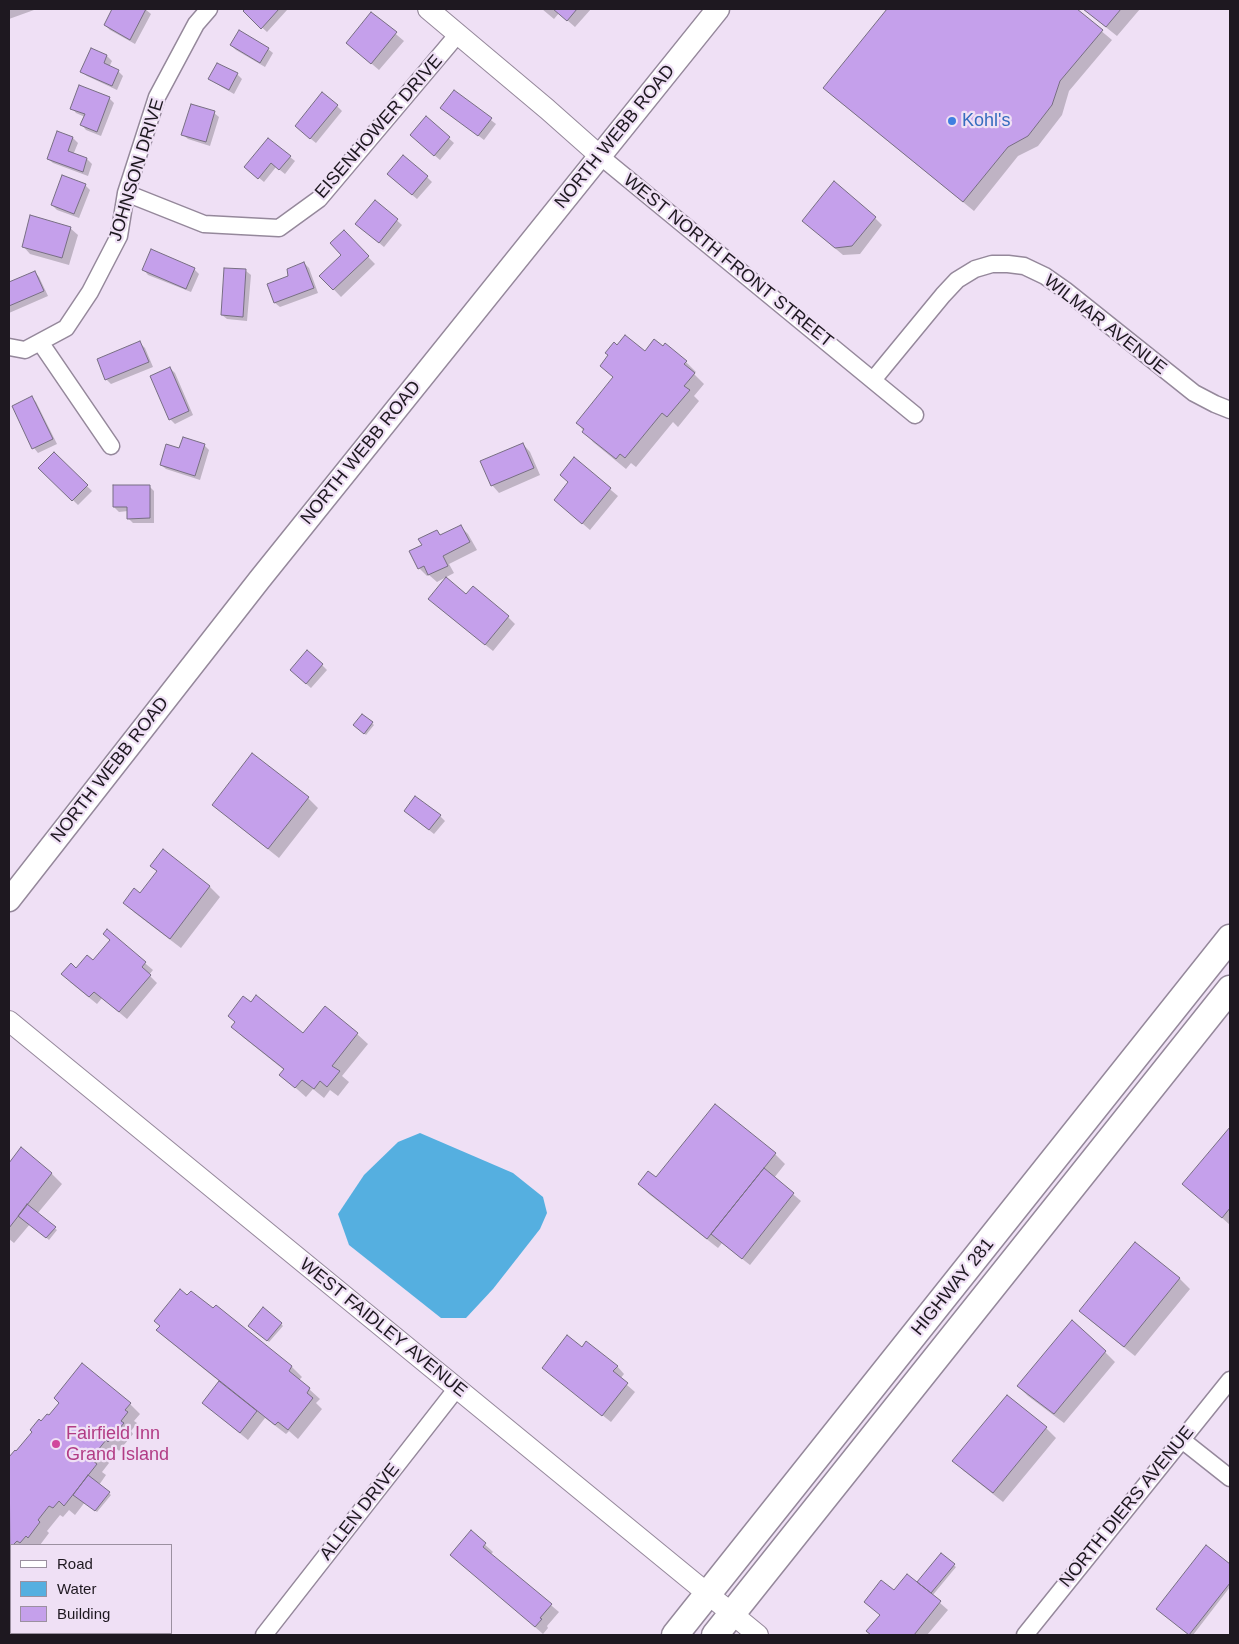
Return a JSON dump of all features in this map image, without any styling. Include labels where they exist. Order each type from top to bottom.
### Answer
[{"type":"highway","name":"HIGHWAY 281","points":[[675,1635],[1230,938]]},
{"type":"highway","name":"HIGHWAY 281","points":[[715,1635],[1230,989]]},
{"type":"main road","name":"NORTH WEBB ROAD","points":[[9,900],[260,578],[718,9]]},
{"type":"street","name":"JOHNSON DRIVE","points":[[9,347],[25,350],[66,328],[90,292],[119,236],[126,193],[158,97],[196,24],[209,9]]},
{"type":"street","name":"WEST NORTH FRONT STREET","points":[[428,9],[600,156],[915,415]]},
{"type":"street","name":"EISENHOWER DRIVE","points":[[126,193],[204,224],[279,228],[320,199],[458,34]]},
{"type":"street","name":"WILMAR AVENUE","points":[[873,380],[957,280],[974,269],[992,264],[1008,264],[1024,266],[1045,276],[1194,393],[1230,410]]},
{"type":"street","points":[[40,342],[111,446]]},
{"type":"street","name":"WEST FAIDLEY AVENUE","points":[[9,1020],[758,1635]]},
{"type":"street","name":"NORTH DIERS AVENUE","points":[[1025,1635],[1230,1380]]},
{"type":"street","name":"ALLEN DRIVE","points":[[264,1635],[457,1388]]},
{"type":"street","points":[[1182,1440],[1230,1478]]},
{"type":"water","points":[[420,1133],[513,1173],[543,1197],[547,1213],[540,1229],[493,1289],[466,1318],[441,1318],[349,1245],[338,1214],[364,1175],[398,1142]]},
{"type":"building","points":[[112,9],[146,9],[130,40],[104,25]]},
{"type":"building","points":[[245,9],[279,9],[261,29],[243,11]]},
{"type":"building","points":[[553,9],[577,9],[567,21]]},
{"type":"building","name":"Kohl's","points":[[887,9],[1077,9],[1103,30],[1060,81],[1052,105],[1028,136],[1008,147],[963,202],[823,88]]},
{"type":"building","points":[[1083,9],[1121,9],[1106,27]]},
{"type":"building","points":[[371,12],[397,32],[371,64],[346,43]]},
{"type":"building","points":[[239,30],[269,48],[260,63],[230,45]]},
{"type":"building","points":[[91,48],[107,55],[104,63],[119,70],[112,86],[80,72]]},
{"type":"building","points":[[217,63],[238,73],[229,90],[208,79]]},
{"type":"building","points":[[79,85],[110,97],[97,132],[80,125],[85,114],[70,109]]},
{"type":"building","points":[[454,90],[492,118],[478,136],[440,108]]},
{"type":"building","points":[[322,92],[338,105],[310,139],[295,126]]},
{"type":"building","points":[[191,104],[215,111],[206,142],[181,135]]},
{"type":"building","points":[[426,116],[450,137],[434,156],[410,135]]},
{"type":"building","points":[[57,131],[73,137],[68,151],[87,158],[83,172],[47,159]]},
{"type":"building","points":[[268,138],[291,156],[279,170],[271,163],[258,179],[244,167]]},
{"type":"building","points":[[403,155],[428,176],[412,195],[387,174]]},
{"type":"building","points":[[62,175],[86,184],[74,214],[51,205]]},
{"type":"building","points":[[834,181],[876,217],[852,246],[835,248],[802,221]]},
{"type":"building","points":[[375,200],[398,219],[379,243],[355,224]]},
{"type":"building","points":[[30,215],[71,227],[62,258],[22,247]]},
{"type":"building","points":[[344,230],[369,256],[333,290],[319,276],[341,255],[330,243]]},
{"type":"building","points":[[151,249],[195,268],[186,289],[142,270]]},
{"type":"building","points":[[304,262],[314,288],[274,303],[267,284],[288,276],[287,269]]},
{"type":"building","points":[[224,268],[246,269],[243,317],[221,315]]},
{"type":"building","points":[[35,271],[44,291],[9,306],[9,282]]},
{"type":"building","points":[[625,335],[645,351],[654,339],[663,346],[665,343],[687,361],[684,364],[695,373],[684,386],[690,390],[667,417],[662,413],[625,458],[620,454],[616,459],[582,432],[584,429],[576,423],[613,377],[600,366],[608,355],[605,353],[614,342],[617,345]]},
{"type":"building","points":[[140,341],[149,362],[105,380],[97,359]]},
{"type":"building","points":[[170,367],[189,411],[169,420],[150,376]]},
{"type":"building","points":[[32,396],[53,439],[32,449],[12,406]]},
{"type":"building","points":[[183,437],[205,444],[195,476],[160,465],[166,444],[179,448]]},
{"type":"building","points":[[523,443],[534,468],[491,486],[480,461]]},
{"type":"building","points":[[54,452],[88,485],[72,501],[38,468]]},
{"type":"building","points":[[574,457],[611,488],[582,524],[554,500],[568,482],[560,475]]},
{"type":"building","points":[[113,485],[150,485],[150,518],[127,519],[127,507],[113,507]]},
{"type":"building","points":[[461,525],[470,542],[443,556],[448,566],[428,575],[424,566],[418,569],[409,551],[422,545],[418,539],[437,530],[440,535]]},
{"type":"building","points":[[446,577],[466,594],[473,586],[509,616],[485,645],[428,599]]},
{"type":"building","points":[[307,650],[323,664],[306,684],[290,670]]},
{"type":"building","points":[[362,714],[373,722],[364,734],[353,725]]},
{"type":"building","points":[[252,753],[309,797],[268,849],[212,805]]},
{"type":"building","points":[[415,796],[441,815],[429,830],[404,811]]},
{"type":"building","points":[[163,849],[210,886],[170,939],[123,903],[134,888],[140,893],[157,871],[150,866]]},
{"type":"building","points":[[107,929],[146,962],[142,967],[151,975],[119,1012],[94,992],[89,997],[61,974],[71,963],[76,968],[87,955],[93,960],[110,940],[103,934]]},
{"type":"building","points":[[256,995],[303,1033],[325,1006],[358,1033],[332,1066],[340,1071],[327,1087],[320,1081],[314,1089],[302,1080],[295,1088],[279,1075],[284,1069],[231,1027],[235,1022],[228,1016],[243,996],[251,1002]]},
{"type":"building","points":[[715,1104],[776,1153],[707,1239],[638,1184],[648,1171],[656,1177]]},
{"type":"building","points":[[1230,1127],[1230,1208],[1222,1218],[1182,1184]]},
{"type":"building","points":[[21,1147],[52,1173],[9,1228],[9,1163]]},
{"type":"building","points":[[764,1168],[794,1193],[742,1259],[711,1234]]},
{"type":"building","points":[[27,1204],[56,1227],[46,1238],[18,1216]]},
{"type":"building","points":[[1135,1242],[1180,1278],[1124,1347],[1079,1311]]},
{"type":"building","points":[[180,1289],[187,1295],[191,1291],[213,1308],[216,1305],[292,1366],[289,1371],[310,1388],[307,1393],[313,1398],[288,1430],[278,1422],[275,1425],[156,1330],[160,1326],[154,1321]]},
{"type":"building","points":[[263,1307],[282,1323],[267,1341],[248,1326]]},
{"type":"building","points":[[1072,1320],[1106,1351],[1054,1414],[1017,1386]]},
{"type":"building","points":[[567,1335],[582,1347],[586,1341],[618,1366],[613,1371],[628,1383],[602,1416],[542,1368]]},
{"type":"building","points":[[82,1363],[131,1403],[125,1410],[128,1412],[121,1421],[124,1423],[108,1442],[106,1440],[98,1450],[100,1452],[93,1461],[97,1464],[64,1506],[59,1501],[53,1508],[49,1506],[38,1520],[40,1522],[28,1538],[26,1536],[20,1543],[17,1541],[14,1544],[10,1544],[10,1550],[9,1457],[32,1432],[30,1430],[39,1419],[41,1421],[47,1414],[49,1415],[59,1403],[54,1398]]},
{"type":"building","points":[[219,1381],[257,1411],[240,1433],[202,1403]]},
{"type":"building","points":[[1007,1395],[1047,1427],[993,1493],[952,1461]]},
{"type":"building","points":[[88,1475],[110,1492],[95,1511],[73,1495]]},
{"type":"building","points":[[471,1530],[486,1543],[483,1547],[552,1604],[535,1627],[450,1555]]},
{"type":"building","points":[[1206,1545],[1230,1564],[1230,1583],[1189,1635],[1156,1609]]},
{"type":"building","points":[[941,1553],[955,1564],[931,1593],[917,1582]]},
{"type":"building","points":[[907,1574],[941,1601],[914,1635],[871,1635],[866,1631],[880,1615],[864,1602],[881,1580],[894,1590]]},
{"type":"building","points":[[118,1634],[157,1634],[156,1635]]},
{"type":"place","name":"Kohl's","points":[[952,121]]},
{"type":"place","name":"Fairfield Inn Grand Island","points":[[56,1444]]}]
